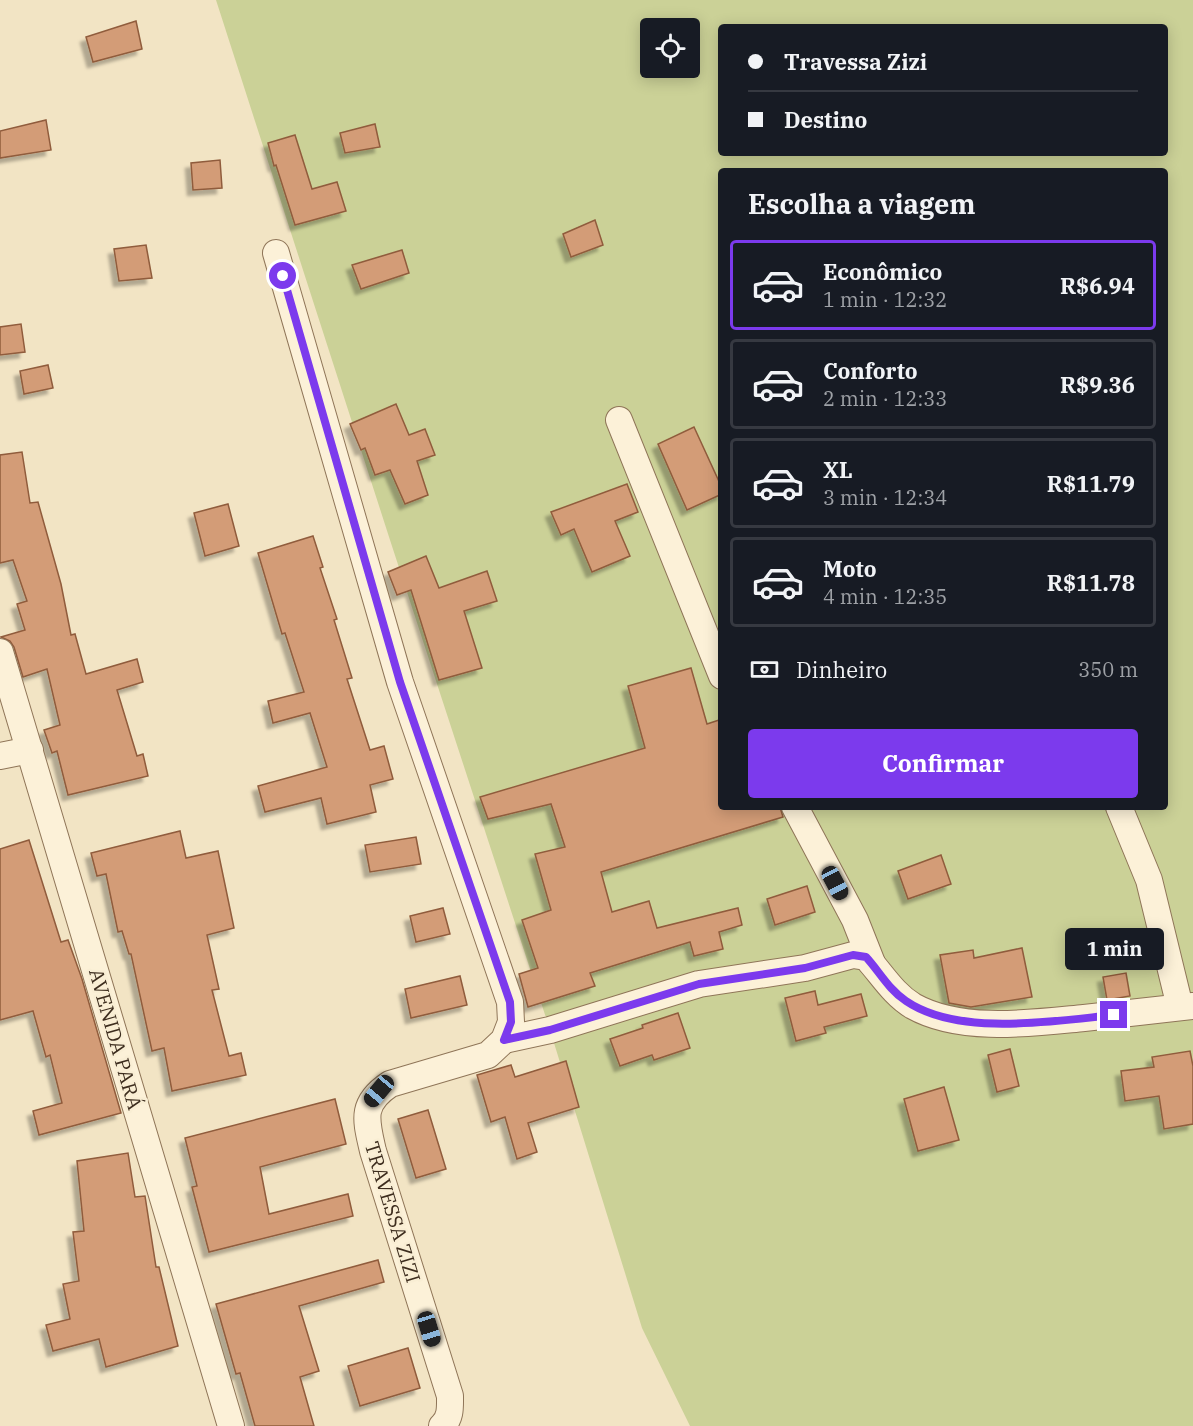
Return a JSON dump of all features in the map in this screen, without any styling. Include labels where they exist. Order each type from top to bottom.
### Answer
[{"type":"street","points":[[276,253],[400,682],[510,1002],[511,1022],[504,1040]]},
{"type":"street","points":[[619,420],[718,666]]},
{"type":"street","name":"AVENIDA PARÁ","points":[[0,652],[231,1426]]},
{"type":"street","points":[[0,756],[30,750]]},
{"type":"street","points":[[797,810],[855,920],[872,963]]},
{"type":"street","points":[[504,1040],[550,1030],[699,984],[805,968],[853,955],[866,957],[884,981],[903,999],[929,1013],[954,1019],[990,1023],[1030,1023],[1186,1007],[1149,880],[1120,810]]},
{"type":"street","name":"TRAVESSA ZIZI","points":[[442,1426],[450,1411],[450,1396],[373,1151],[367,1127],[369,1103],[379,1091],[390,1084],[488,1055],[504,1040]]},
{"type":"green space","points":[[216,0],[1193,0],[1193,1426],[690,1426],[642,1328],[550,1030]]},
{"type":"building","points":[[136,21],[142,49],[93,62],[86,37]]},
{"type":"building","points":[[46,120],[51,150],[0,158],[0,131]]},
{"type":"building","points":[[375,124],[380,147],[345,153],[340,133]]},
{"type":"building","points":[[295,135],[312,189],[337,182],[346,211],[295,225],[268,143]]},
{"type":"building","points":[[220,160],[222,188],[193,190],[191,163]]},
{"type":"building","points":[[595,220],[603,245],[571,257],[563,234]]},
{"type":"building","points":[[146,245],[152,278],[119,281],[114,249]]},
{"type":"building","points":[[402,250],[409,273],[361,289],[352,265]]},
{"type":"building","points":[[21,324],[25,352],[0,355],[0,327]]},
{"type":"building","points":[[48,365],[53,388],[24,394],[20,371]]},
{"type":"building","points":[[396,404],[409,435],[425,429],[435,455],[417,461],[428,495],[405,504],[390,470],[375,475],[365,448],[361,450],[350,424]]},
{"type":"building","points":[[694,427],[718,479],[718,496],[687,510],[658,444]]},
{"type":"building","points":[[22,452],[30,503],[38,502],[61,584],[71,635],[75,634],[86,674],[137,659],[143,682],[117,690],[137,756],[143,754],[148,776],[68,795],[57,751],[52,753],[44,730],[60,725],[47,669],[23,677],[14,647],[10,641],[1,637],[25,630],[17,604],[27,601],[13,560],[0,563],[0,455]]},
{"type":"building","points":[[627,484],[638,512],[615,521],[630,556],[592,572],[574,529],[561,535],[551,512]]},
{"type":"building","points":[[228,504],[239,546],[205,556],[194,513]]},
{"type":"building","points":[[313,536],[323,567],[320,568],[337,619],[334,620],[352,678],[347,679],[370,750],[384,746],[393,779],[370,785],[376,812],[327,824],[321,798],[265,812],[258,786],[327,767],[310,713],[273,723],[268,701],[304,692],[285,633],[282,634],[258,553]]},
{"type":"building","points":[[426,556],[439,588],[487,571],[497,601],[464,611],[482,668],[439,680],[411,590],[397,595],[388,572]]},
{"type":"building","points":[[691,668],[707,724],[718,720],[718,810],[781,810],[783,817],[601,872],[612,912],[649,901],[657,928],[738,908],[742,925],[719,932],[723,949],[694,956],[690,942],[590,973],[595,986],[528,1007],[519,974],[538,968],[522,920],[551,910],[535,854],[565,847],[551,804],[488,819],[480,797],[645,748],[628,686]]},
{"type":"building","points":[[180,831],[186,858],[218,851],[234,928],[207,935],[219,989],[212,990],[229,1056],[241,1053],[246,1075],[172,1091],[164,1048],[152,1051],[131,954],[129,954],[122,931],[118,932],[106,874],[97,876],[91,853]]},
{"type":"building","points":[[416,837],[421,864],[370,872],[365,845]]},
{"type":"building","points":[[29,840],[61,942],[68,940],[82,979],[121,1113],[39,1135],[33,1111],[62,1103],[50,1055],[46,1057],[33,1011],[0,1020],[0,849]]},
{"type":"building","points":[[941,855],[951,884],[908,899],[898,871]]},
{"type":"building","points":[[807,886],[815,912],[775,925],[767,899]]},
{"type":"building","points":[[443,908],[450,934],[416,942],[410,916]]},
{"type":"building","points":[[1022,948],[1032,997],[971,1007],[949,1003],[940,955],[973,950],[974,958]]},
{"type":"building","points":[[1126,973],[1130,996],[1107,1000],[1103,977]]},
{"type":"building","points":[[460,976],[467,1005],[411,1018],[405,989]]},
{"type":"building","points":[[815,991],[818,1005],[861,994],[867,1016],[824,1027],[826,1033],[796,1041],[785,998]]},
{"type":"building","points":[[678,1013],[690,1048],[654,1060],[652,1055],[620,1066],[610,1039]]},
{"type":"building","points":[[1010,1049],[1019,1086],[997,1092],[988,1055]]},
{"type":"building","points":[[1190,1051],[1193,1066],[1193,1124],[1164,1129],[1159,1096],[1125,1101],[1121,1071],[1154,1067],[1152,1057]]},
{"type":"building","points":[[566,1061],[579,1107],[528,1123],[537,1152],[517,1159],[505,1117],[491,1122],[477,1075],[511,1065],[515,1077]]},
{"type":"building","points":[[944,1087],[959,1140],[918,1151],[904,1099]]},
{"type":"building","points":[[335,1099],[346,1144],[260,1167],[269,1214],[348,1194],[353,1216],[209,1252],[192,1187],[197,1186],[185,1138]]},
{"type":"building","points":[[428,1110],[446,1169],[416,1178],[398,1119]]},
{"type":"building","points":[[128,1153],[135,1197],[145,1196],[156,1267],[159,1267],[178,1346],[106,1367],[99,1339],[53,1351],[46,1325],[70,1319],[63,1284],[79,1281],[73,1232],[84,1231],[77,1161]]},
{"type":"building","points":[[378,1260],[384,1282],[299,1306],[319,1371],[300,1377],[314,1426],[255,1426],[240,1373],[236,1374],[216,1304]]},
{"type":"building","points":[[408,1348],[420,1388],[360,1406],[348,1366]]},
{"type":"route","points":[[283,276],[400,682],[510,1002],[511,1022],[504,1040],[550,1030],[699,984],[805,968],[853,955],[866,957],[884,981],[914,1007],[954,1019],[990,1023],[1030,1023],[1114,1015]]}]
